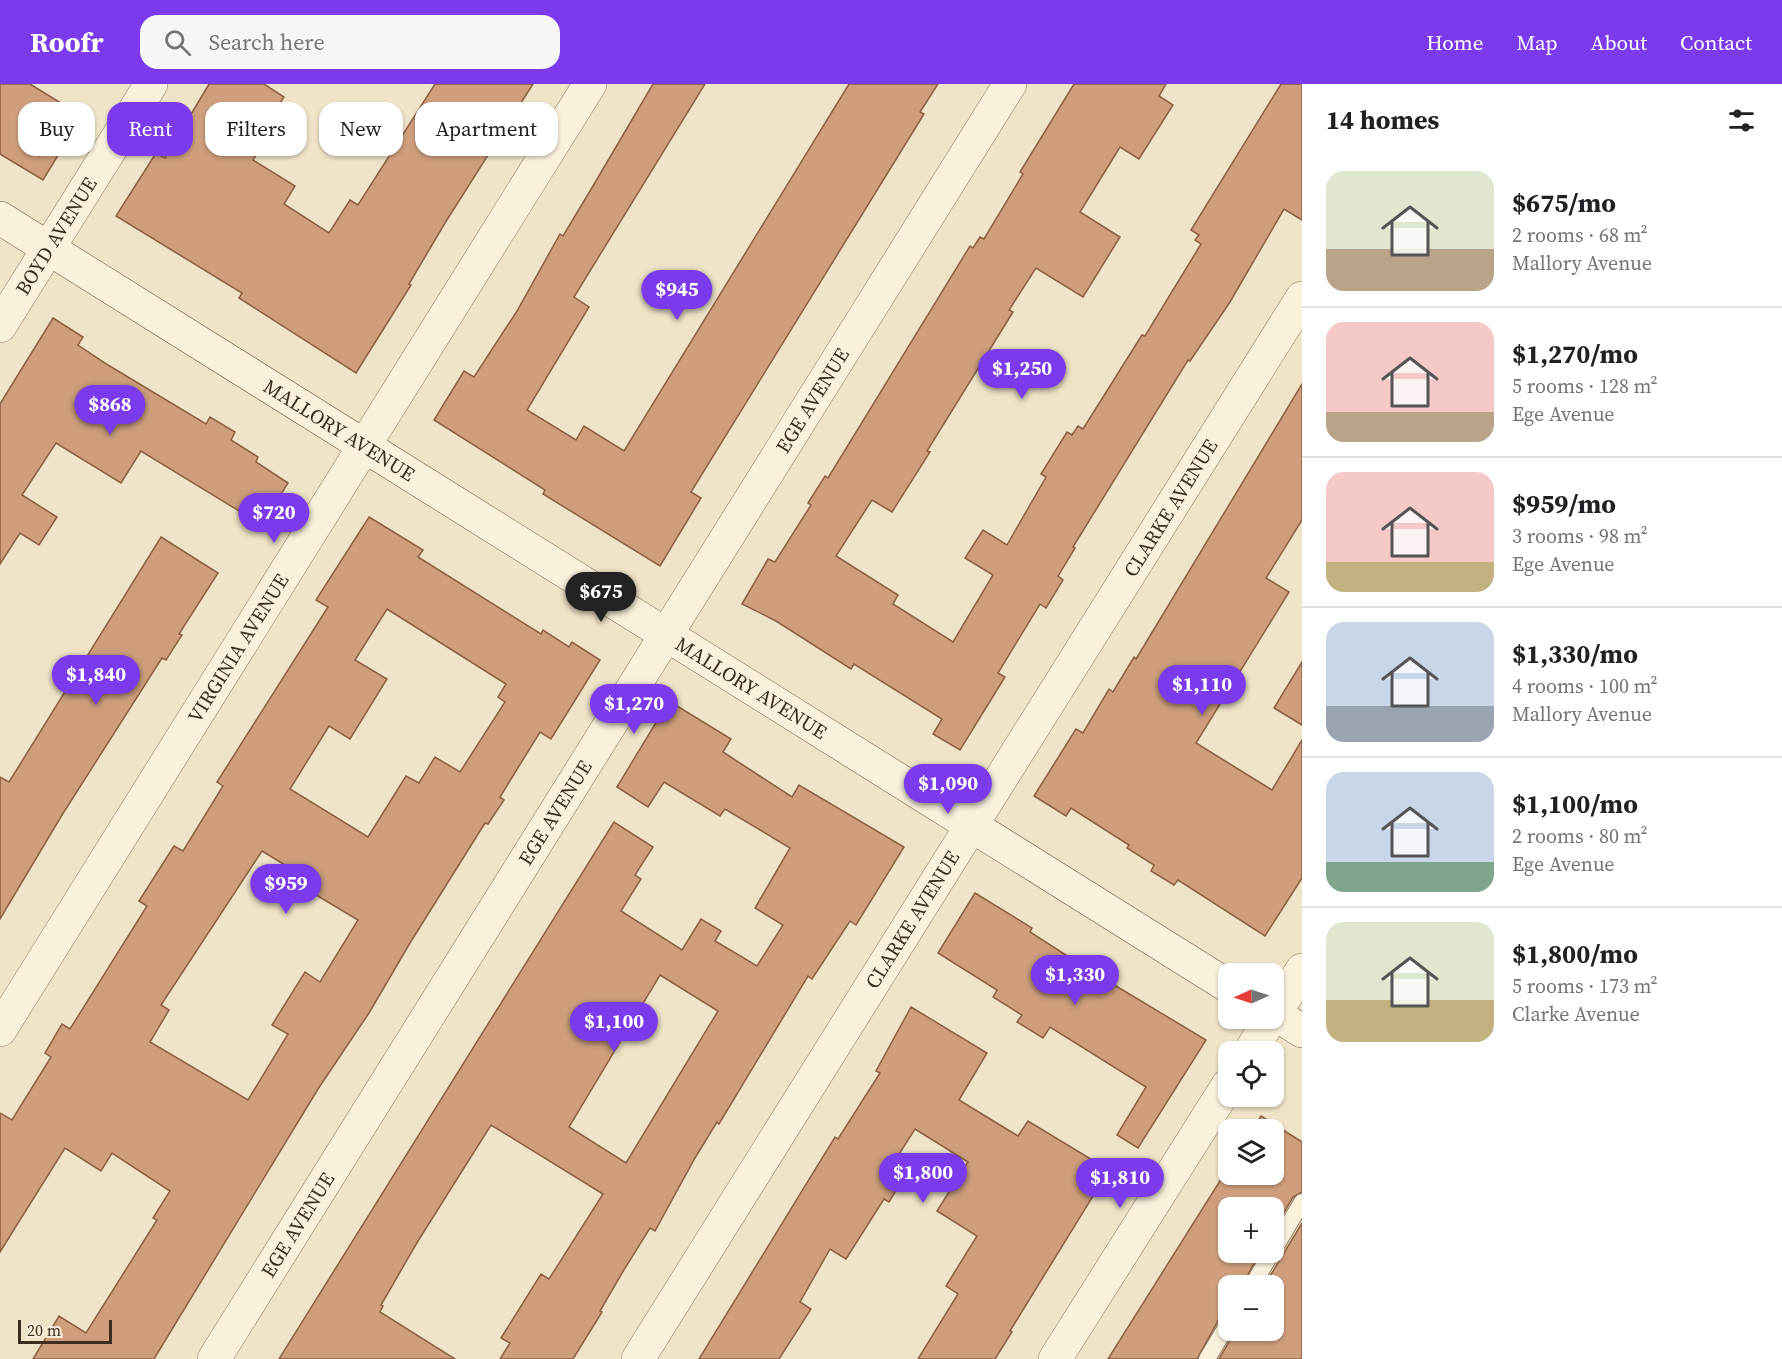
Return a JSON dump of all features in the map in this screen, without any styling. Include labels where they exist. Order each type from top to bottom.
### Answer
[{"type":"street","name":"BOYD AVENUE","points":[[0,326],[151,84]]},
{"type":"street","name":"VIRGINIA AVENUE","points":[[0,1030],[590,84]]},
{"type":"street","name":"EGE AVENUE","points":[[214,1359],[1010,84]]},
{"type":"street","name":"MALLORY AVENUE","points":[[0,218],[1218,980]]},
{"type":"street","name":"CLARKE AVENUE","points":[[638,1359],[1302,298]]},
{"type":"street","points":[[1284,998],[1302,970]]},
{"type":"street","points":[[1284,1020],[1302,1031]]},
{"type":"street","points":[[1055,1359],[1218,1102]]},
{"type":"lane","points":[[1284,1232],[1302,1202]]},
{"type":"lane","points":[[1207,1359],[1218,1341]]},
{"type":"building","points":[[0,84],[30,84],[59,102],[18,102],[18,156],[58,156],[43,180],[0,154]]},
{"type":"building","points":[[209,84],[264,84],[284,97],[281,102],[205,102],[205,156],[256,156],[253,160],[295,186],[284,204],[329,233],[350,200],[358,205],[389,156],[403,156],[403,134],[415,115],[415,156],[487,156],[356,373],[239,298],[242,293],[116,216],[154,156],[165,158],[166,156],[193,156],[193,111]]},
{"type":"building","points":[[435,84],[533,84],[522,102],[424,102]]},
{"type":"building","points":[[653,84],[705,84],[574,297],[589,307],[527,410],[576,440],[584,426],[624,451],[849,84],[938,84],[920,112],[924,114],[691,492],[701,498],[660,566],[543,494],[545,490],[434,420],[464,371],[474,377],[517,311],[560,234],[563,236]]},
{"type":"building","points":[[1074,84],[1166,84],[1159,96],[1173,105],[1139,159],[1120,147],[1080,212],[1120,237],[1083,297],[1036,268],[1009,310],[1013,312],[892,512],[872,500],[836,556],[898,595],[893,604],[953,642],[993,575],[965,558],[983,530],[1007,545],[1046,477],[1041,474],[1067,432],[1072,435],[1078,426],[1083,429],[1142,335],[1145,336],[1201,244],[1195,240],[1199,235],[1191,230],[1281,84],[1302,84],[1302,220],[1284,209],[1230,302],[1190,361],[1188,360],[1073,547],[1075,548],[1058,576],[1063,580],[1046,608],[1040,604],[998,673],[1005,677],[960,750],[933,734],[942,719],[854,664],[851,669],[776,621],[742,604],[768,559],[775,562],[811,505],[808,503],[825,476],[828,478],[970,246],[973,248],[980,237],[984,239],[1023,174],[1020,172]]},
{"type":"building","points":[[53,318],[83,337],[78,345],[108,365],[206,424],[210,417],[235,432],[231,440],[258,457],[256,462],[288,483],[262,525],[141,451],[121,483],[56,443],[22,495],[57,517],[39,545],[20,533],[0,564],[0,404]]},
{"type":"building","points":[[1302,384],[1302,520],[1266,578],[1289,592],[1196,743],[1272,790],[1302,740],[1302,878],[1265,936],[1178,880],[1174,885],[1151,871],[1154,865],[1127,848],[1129,845],[1071,808],[1066,816],[1034,796],[1076,729],[1083,733],[1109,689],[1113,692],[1134,657],[1136,659]]},
{"type":"building","points":[[369,517],[423,550],[418,557],[541,634],[543,630],[569,647],[572,642],[600,660],[551,739],[540,732],[500,797],[504,800],[488,824],[485,823],[369,1013],[318,1089],[154,1359],[33,1359],[59,1316],[86,1333],[157,1220],[153,1218],[170,1191],[112,1153],[101,1171],[65,1148],[0,1252],[0,1113],[12,1120],[51,1057],[45,1053],[62,1024],[70,1029],[147,906],[139,901],[174,846],[183,851],[223,786],[217,782],[328,607],[316,600]],"holes":[[[387,609],[506,684],[498,697],[505,702],[460,772],[435,757],[419,783],[406,776],[368,837],[290,789],[329,726],[350,739],[387,679],[355,660]],[[262,851],[306,878],[301,886],[358,920],[320,982],[305,972],[272,1025],[288,1034],[248,1100],[150,1042],[169,1010],[161,1005]]]},
{"type":"building","points":[[161,537],[218,573],[179,634],[182,635],[166,660],[162,658],[62,815],[0,919],[0,777],[9,782]]},
{"type":"building","points":[[1302,662],[1302,725],[1274,708]]},
{"type":"building","points":[[669,701],[731,739],[723,752],[792,797],[799,785],[904,847],[856,925],[850,921],[812,979],[808,976],[719,1124],[717,1122],[695,1158],[655,1231],[650,1228],[622,1273],[600,1311],[602,1312],[573,1359],[500,1359],[510,1343],[501,1338],[541,1274],[549,1279],[603,1194],[491,1125],[418,1241],[381,1305],[383,1306],[380,1312],[455,1359],[279,1359],[614,822],[653,847],[635,875],[641,879],[621,911],[682,950],[701,919],[721,931],[715,941],[757,966],[783,925],[755,908],[790,848],[725,809],[720,816],[664,782],[648,807],[617,787]],"holes":[[[660,975],[718,1011],[626,1163],[569,1127]]]},
{"type":"building","points":[[975,893],[1032,928],[1030,932],[1086,968],[1206,1040],[1138,1148],[1117,1135],[1146,1087],[1050,1027],[1043,1038],[1017,1022],[1022,1015],[993,997],[997,990],[938,953]]},
{"type":"building","points":[[911,1007],[987,1053],[959,1100],[1018,1136],[1028,1121],[1109,1170],[1010,1331],[1012,1332],[995,1359],[918,1359],[958,1294],[946,1286],[977,1236],[937,1211],[968,1162],[915,1129],[889,1170],[903,1179],[889,1202],[884,1199],[846,1259],[830,1249],[800,1302],[811,1309],[779,1359],[699,1359],[835,1137],[838,1139],[880,1073],[876,1071]]},
{"type":"building","points":[[1284,1131],[1302,1142],[1302,1192],[1293,1197],[1284,1212],[1284,1197],[1218,1197],[1218,1263],[1254,1263],[1248,1275],[1218,1275],[1218,1321],[1197,1359],[1108,1359],[1218,1184],[1284,1185]]},
{"type":"building","points":[[1302,1223],[1302,1359],[1219,1359],[1230,1341],[1284,1341],[1284,1275],[1271,1275],[1278,1263],[1284,1263],[1284,1253]]}]
